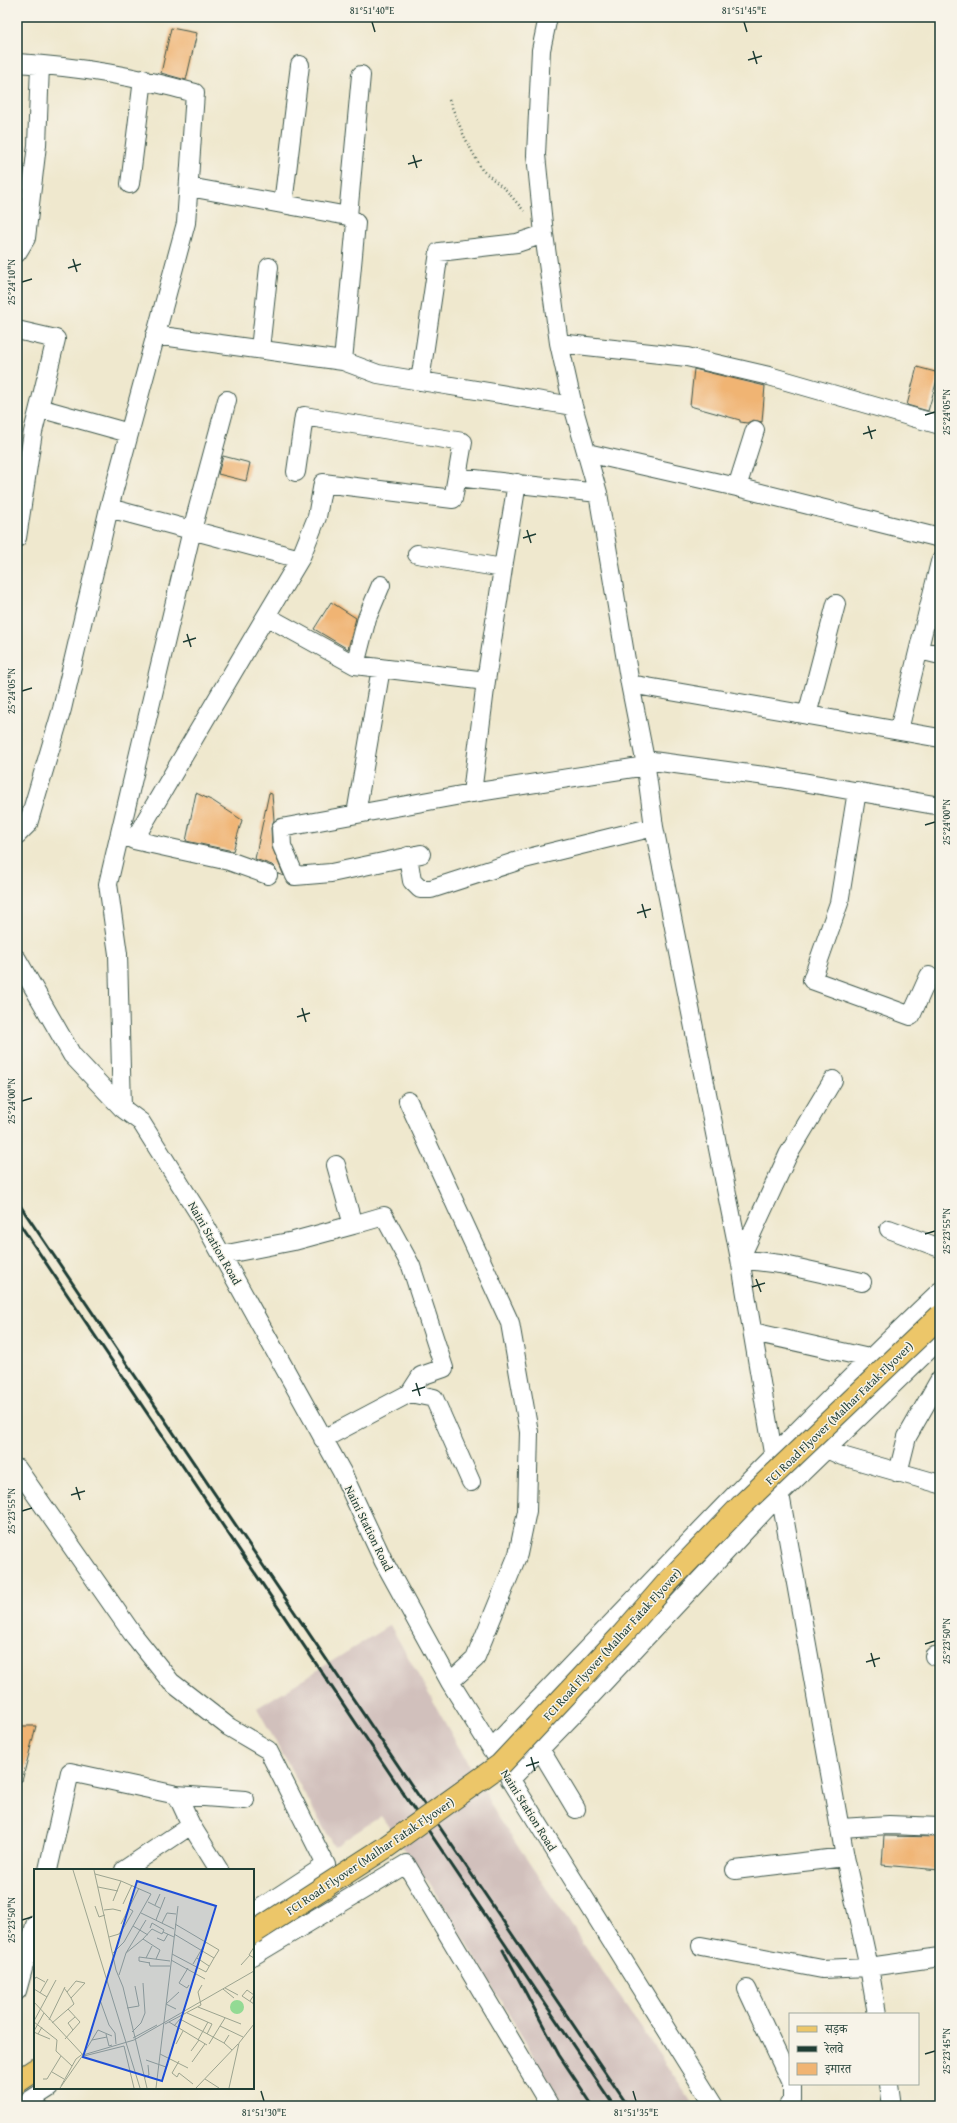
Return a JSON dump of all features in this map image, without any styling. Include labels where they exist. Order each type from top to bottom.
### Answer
[{"type":"main road","name":"FCI Road Flyover (Malhar Fatak Flyover)","points":[[254,1932],[386,1847],[500,1765],[622,1635],[667,1583],[743,1504],[940,1316]]},
{"type":"main road","points":[[17,2082],[34,2071]]},
{"type":"street","points":[[548,17],[541,50],[536,155],[544,234],[559,343],[573,406],[598,493],[630,684],[645,763],[654,828],[740,1258],[780,1494],[845,1857],[869,1966],[877,2013]]},
{"type":"street","points":[[17,63],[87,69],[143,79],[196,93],[186,223],[109,508],[62,709],[28,824],[17,835]]},
{"type":"street","points":[[17,253],[26,238],[37,145],[40,65]]},
{"type":"street","points":[[283,204],[300,65]]},
{"type":"street","points":[[348,216],[361,75]]},
{"type":"street","points":[[130,184],[143,79]]},
{"type":"street","points":[[189,187],[348,216],[356,223],[343,360]]},
{"type":"street","points":[[420,380],[439,252],[517,243],[544,234]]},
{"type":"street","points":[[260,349],[269,267]]},
{"type":"street","points":[[17,330],[56,339],[39,408],[25,431],[17,538]]},
{"type":"street","points":[[155,335],[343,360],[378,374],[573,406]]},
{"type":"street","points":[[559,343],[688,357],[769,376],[940,425]]},
{"type":"street","points":[[122,1108],[118,954],[108,884],[127,837],[192,530],[227,400]]},
{"type":"street","points":[[39,408],[129,433]]},
{"type":"street","points":[[127,837],[266,616],[300,559],[317,517],[324,483],[453,499],[463,442],[304,416],[296,472]]},
{"type":"street","points":[[737,487],[755,430]]},
{"type":"street","points":[[587,453],[737,487],[940,538]]},
{"type":"street","points":[[457,477],[598,493]]},
{"type":"street","points":[[472,793],[486,681],[503,568],[518,483]]},
{"type":"street","points":[[109,508],[300,559]]},
{"type":"street","points":[[417,554],[503,568]]},
{"type":"street","points":[[899,730],[920,650],[940,562]]},
{"type":"street","points":[[355,665],[367,618],[381,585]]},
{"type":"street","points":[[806,714],[836,604]]},
{"type":"street","points":[[266,616],[355,665],[486,681]]},
{"type":"street","points":[[920,650],[940,655]]},
{"type":"street","points":[[356,814],[381,668]]},
{"type":"street","points":[[630,684],[940,738]]},
{"type":"street","points":[[654,828],[524,859],[431,888],[420,889],[412,881],[415,855],[332,873],[295,876],[282,846],[281,828],[645,763],[780,778],[940,806]]},
{"type":"street","points":[[857,791],[839,903],[812,980],[911,1016],[929,976]]},
{"type":"street","points":[[127,837],[229,861],[268,875]]},
{"type":"street","name":"Naini Station Road","points":[[17,959],[72,1055],[122,1108],[141,1122],[199,1214],[342,1472],[384,1562],[450,1682],[714,2106]]},
{"type":"street","points":[[740,1258],[788,1155],[833,1080]]},
{"type":"street","points":[[408,1101],[510,1323],[529,1432],[527,1511],[518,1554],[475,1659],[450,1682]]},
{"type":"street","points":[[336,1165],[352,1225]]},
{"type":"street","points":[[222,1255],[294,1241],[384,1216],[411,1266],[444,1368],[421,1376],[410,1393],[323,1438]]},
{"type":"street","points":[[889,1229],[940,1248]]},
{"type":"street","points":[[740,1258],[780,1264],[862,1282]]},
{"type":"street","points":[[491,1749],[773,1454],[869,1358],[940,1291]]},
{"type":"street","points":[[753,1332],[869,1358]]},
{"type":"street","points":[[510,1780],[780,1494],[940,1339]]},
{"type":"street","points":[[898,1473],[908,1437],[940,1379]]},
{"type":"street","points":[[410,1393],[434,1398],[472,1482]]},
{"type":"street","points":[[828,1449],[842,1456],[940,1484]]},
{"type":"street","points":[[17,1468],[132,1632],[170,1682],[229,1727],[268,1750],[326,1864],[254,1912]]},
{"type":"street","points":[[540,1749],[576,1809]]},
{"type":"street","points":[[48,1869],[70,1772],[177,1794],[245,1800]]},
{"type":"street","points":[[177,1794],[191,1825],[218,1869]]},
{"type":"street","points":[[125,1869],[191,1825]]},
{"type":"street","points":[[840,1828],[889,1825],[940,1827]]},
{"type":"street","points":[[735,1870],[845,1857]]},
{"type":"street","points":[[254,1955],[406,1864],[550,2106]]},
{"type":"street","points":[[17,1991],[34,1929]]},
{"type":"street","points":[[701,1946],[822,1969],[869,1966],[940,1957]]},
{"type":"street","points":[[747,1989],[789,2078]]},
{"type":"street","points":[[788,2106],[792,2100],[792,2085]]},
{"type":"street","points":[[889,2085],[892,2106]]},
{"type":"street","points":[[21,2106],[47,2089]]},
{"type":"path","points":[[449,100],[464,136],[482,170],[506,190],[525,212]]},
{"type":"shaded area","points":[[390,1625],[498,1817],[694,2106],[563,2106],[444,1905],[381,1816],[334,1847],[257,1708]]},
{"type":"building","points":[[171,28],[197,33],[186,80],[161,73]]},
{"type":"building","points":[[917,367],[939,373],[928,411],[907,405]]},
{"type":"building","points":[[694,369],[765,386],[762,422],[753,420],[747,423],[740,422],[740,420],[690,406]]},
{"type":"building","points":[[223,456],[250,463],[246,481],[218,474]]},
{"type":"building","points":[[331,602],[356,618],[348,649],[314,629]]},
{"type":"building","points":[[196,793],[213,801],[242,820],[233,851],[186,841]]},
{"type":"building","points":[[269,793],[272,794],[274,820],[271,828],[272,847],[284,876],[278,874],[272,865],[255,859]]},
{"type":"building","points":[[17,1726],[36,1726],[22,1781],[17,1781]]},
{"type":"building","points":[[884,1836],[940,1837],[940,1870],[882,1865]]},
{"type":"railway","points":[[17,1201],[628,2106]]},
{"type":"railway","points":[[17,1220],[614,2106]]},
{"type":"railway","points":[[503,1950],[559,2055],[593,2106]]}]
